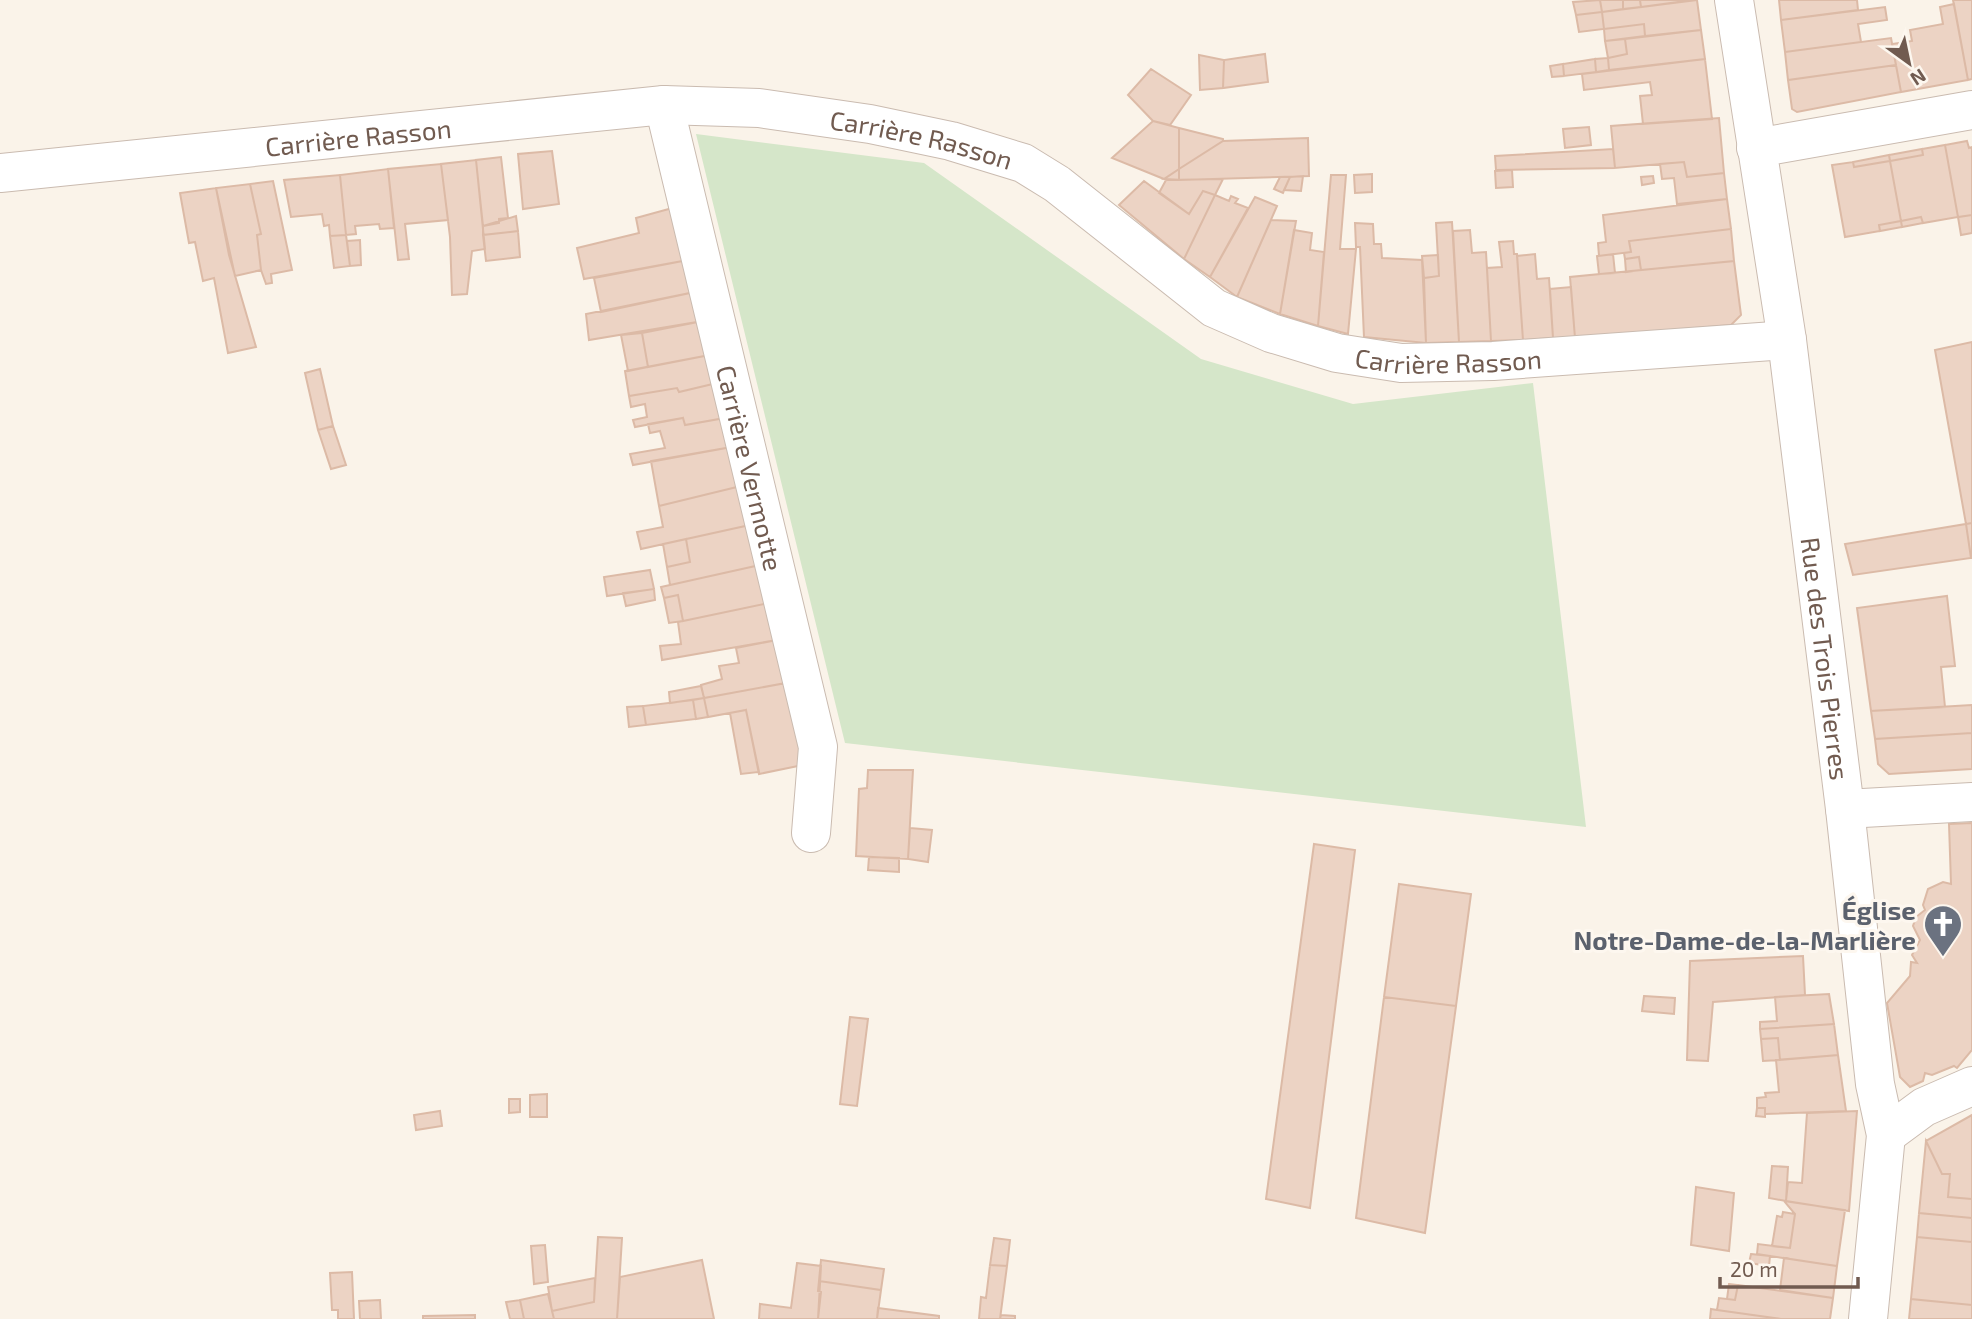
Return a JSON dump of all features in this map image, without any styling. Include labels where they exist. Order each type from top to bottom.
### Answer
[{"type":"street","name":"Rue des Trois Pierres","points":[[1734,0],[1787,340],[1845,809],[1875,1084],[1886,1135],[1868,1319]]},
{"type":"street","name":"Carrière Rasson","points":[[0,173],[664,105],[759,108],[870,124],[951,141],[1023,163],[1057,184],[1214,308],[1271,333],[1337,353],[1401,363],[1493,361],[1787,340]]},
{"type":"street","name":"Carrière Vermotte","points":[[664,105],[818,747],[811,833]]},
{"type":"street","points":[[1756,148],[1972,110]]},
{"type":"street","points":[[1845,809],[1972,802]]},
{"type":"street","points":[[1886,1135],[1924,1107],[1972,1086]]},
{"type":"green space","points":[[696,134],[924,163],[1201,359],[1353,404],[1533,383],[1586,827],[845,743]]},
{"type":"building","points":[[1600,0],[1623,0],[1623,9],[1602,12]]},
{"type":"building","points":[[1600,0],[1602,12],[1576,15],[1573,2]]},
{"type":"building","points":[[1623,0],[1640,0],[1641,7],[1623,9]]},
{"type":"building","points":[[1640,0],[1693,0],[1641,7]]},
{"type":"building","points":[[1697,0],[1701,30],[1645,36],[1644,24],[1604,29],[1602,12]]},
{"type":"building","points":[[1779,0],[1857,0],[1858,10],[1781,20]]},
{"type":"building","points":[[1953,0],[1972,0],[1972,79],[1968,80]]},
{"type":"building","points":[[1954,4],[1968,80],[1901,92],[1892,44],[1912,41],[1910,30],[1943,24],[1940,7]]},
{"type":"building","points":[[1885,7],[1887,20],[1858,24],[1861,42],[1785,52],[1781,20]]},
{"type":"building","points":[[1602,12],[1604,29],[1579,32],[1576,15]]},
{"type":"building","points":[[1644,24],[1645,36],[1605,41],[1604,29]]},
{"type":"building","points":[[1701,30],[1705,59],[1609,70],[1608,58],[1627,54],[1625,39]]},
{"type":"building","points":[[1891,38],[1896,65],[1788,80],[1785,52]]},
{"type":"building","points":[[1625,39],[1627,54],[1608,58],[1605,41]]},
{"type":"building","points":[[1265,54],[1268,82],[1223,88],[1224,60]]},
{"type":"building","points":[[1199,55],[1224,60],[1223,88],[1200,90]]},
{"type":"building","points":[[1608,58],[1609,70],[1596,72],[1595,59]]},
{"type":"building","points":[[1595,59],[1596,72],[1564,76],[1563,64]]},
{"type":"building","points":[[1705,59],[1712,119],[1643,124],[1640,96],[1652,95],[1650,82],[1584,90],[1582,74]]},
{"type":"building","points":[[1563,64],[1564,76],[1552,77],[1550,66]]},
{"type":"building","points":[[1896,65],[1901,92],[1797,112],[1792,109],[1788,80]]},
{"type":"building","points":[[1151,69],[1191,95],[1170,125],[1153,121],[1128,95]]},
{"type":"building","points":[[1719,118],[1724,173],[1687,177],[1684,162],[1615,168],[1611,126]]},
{"type":"building","points":[[1153,121],[1179,128],[1179,169],[1164,179],[1112,158]]},
{"type":"building","points":[[1589,127],[1591,145],[1565,148],[1563,129]]},
{"type":"building","points":[[1179,128],[1223,139],[1223,141],[1179,169]]},
{"type":"building","points":[[1308,138],[1309,176],[1179,180],[1179,169],[1223,141]]},
{"type":"building","points":[[1967,141],[1969,148],[1972,147],[1972,215],[1958,217],[1945,145]]},
{"type":"building","points":[[1945,145],[1958,217],[1923,223],[1921,217],[1901,221],[1890,161],[1923,155],[1922,149]]},
{"type":"building","points":[[1613,149],[1615,168],[1496,170],[1495,156]]},
{"type":"building","points":[[1922,149],[1923,155],[1890,161],[1889,155]]},
{"type":"building","points":[[552,151],[559,204],[523,209],[518,154]]},
{"type":"building","points":[[1889,155],[1890,161],[1854,167],[1853,162]]},
{"type":"building","points":[[501,157],[508,218],[483,226],[476,160]]},
{"type":"building","points":[[476,160],[485,249],[472,251],[467,294],[452,295],[450,237],[441,164]]},
{"type":"building","points":[[1890,161],[1901,221],[1879,225],[1880,231],[1845,237],[1832,165],[1853,162],[1854,167]]},
{"type":"building","points":[[1684,162],[1687,177],[1724,173],[1727,199],[1677,204],[1674,178],[1662,179],[1660,164]]},
{"type":"building","points":[[441,164],[448,220],[405,224],[409,259],[398,260],[388,169]]},
{"type":"building","points":[[388,169],[394,228],[380,229],[379,224],[355,226],[356,234],[346,235],[340,175]]},
{"type":"building","points":[[1179,169],[1179,180],[1164,179]]},
{"type":"building","points":[[1512,170],[1513,187],[1496,188],[1495,171]]},
{"type":"building","points":[[1372,174],[1372,192],[1355,193],[1354,175]]},
{"type":"building","points":[[340,175],[346,235],[330,236],[329,225],[324,226],[322,214],[291,217],[284,180]]},
{"type":"building","points":[[1331,175],[1346,175],[1340,249],[1356,249],[1348,334],[1318,326]]},
{"type":"building","points":[[1303,176],[1301,191],[1284,190],[1290,177]]},
{"type":"building","points":[[1653,176],[1654,183],[1642,185],[1641,177]]},
{"type":"building","points":[[1280,177],[1290,177],[1283,193],[1274,189]]},
{"type":"building","points":[[1223,179],[1215,195],[1203,191],[1189,214],[1159,193],[1166,180]]},
{"type":"building","points":[[273,181],[292,270],[271,274],[272,283],[266,284],[261,270],[257,235],[261,234],[250,184]]},
{"type":"building","points":[[1144,181],[1189,214],[1203,191],[1215,195],[1184,259],[1119,205]]},
{"type":"building","points":[[250,184],[261,234],[257,235],[261,270],[235,276],[216,188]]},
{"type":"building","points":[[216,188],[229,255],[256,347],[228,353],[214,278],[203,281],[195,242],[189,243],[180,193]]},
{"type":"building","points":[[1215,195],[1229,201],[1231,196],[1238,199],[1235,203],[1248,208],[1210,277],[1184,259]]},
{"type":"building","points":[[1255,197],[1277,206],[1237,297],[1210,277]]},
{"type":"building","points":[[1727,199],[1731,229],[1629,241],[1631,252],[1599,256],[1598,243],[1606,242],[1603,215]]},
{"type":"building","points":[[676,207],[688,260],[584,279],[577,248],[639,233],[636,218]]},
{"type":"building","points":[[1972,215],[1972,233],[1961,235],[1958,217]]},
{"type":"building","points":[[516,216],[518,231],[483,235],[483,226]]},
{"type":"building","points":[[1921,217],[1923,223],[1902,227],[1901,221]]},
{"type":"building","points":[[1271,220],[1296,221],[1280,314],[1237,297]]},
{"type":"building","points":[[1901,221],[1902,227],[1880,231],[1879,225]]},
{"type":"building","points":[[1452,222],[1459,342],[1426,343],[1424,278],[1439,276],[1436,223]]},
{"type":"building","points":[[1355,223],[1373,224],[1374,244],[1381,244],[1382,258],[1422,260],[1426,343],[1364,337],[1360,247],[1356,247]]},
{"type":"building","points":[[1731,229],[1734,261],[1641,270],[1639,257],[1625,259],[1624,253],[1631,252],[1629,241]]},
{"type":"building","points":[[1294,230],[1312,233],[1310,250],[1324,252],[1318,326],[1280,314]]},
{"type":"building","points":[[1470,230],[1472,253],[1486,252],[1491,341],[1459,342],[1453,231]]},
{"type":"building","points":[[518,231],[520,257],[486,261],[483,235]]},
{"type":"building","points":[[346,235],[350,266],[334,268],[330,236]]},
{"type":"building","points":[[360,240],[361,265],[350,266],[347,241]]},
{"type":"building","points":[[1513,241],[1514,254],[1517,254],[1523,340],[1491,341],[1487,268],[1502,267],[1499,242]]},
{"type":"building","points":[[1535,254],[1537,279],[1549,278],[1553,338],[1523,340],[1517,256]]},
{"type":"building","points":[[1613,254],[1615,273],[1599,274],[1597,256]]},
{"type":"building","points":[[1438,255],[1439,276],[1424,278],[1422,256]]},
{"type":"building","points":[[1639,257],[1641,270],[1626,272],[1625,259]]},
{"type":"building","points":[[688,260],[695,292],[601,312],[594,278]]},
{"type":"building","points":[[1734,261],[1741,315],[1731,325],[1575,338],[1570,277]]},
{"type":"building","points":[[1571,287],[1575,338],[1553,338],[1550,289]]},
{"type":"building","points":[[695,292],[703,321],[589,340],[586,314]]},
{"type":"building","points":[[703,321],[710,355],[648,367],[642,333]]},
{"type":"building","points":[[642,333],[648,367],[628,371],[621,335]]},
{"type":"building","points":[[1972,342],[1972,523],[1966,524],[1935,350]]},
{"type":"building","points":[[710,355],[717,383],[679,392],[677,388],[629,396],[625,371]]},
{"type":"building","points":[[320,369],[333,426],[318,430],[305,373]]},
{"type":"building","points":[[717,383],[725,418],[685,425],[683,418],[635,427],[633,420],[647,417],[645,404],[631,407],[629,396],[677,388],[679,392]]},
{"type":"building","points":[[683,418],[685,425],[725,418],[732,447],[633,465],[630,454],[665,448],[660,431],[650,433],[648,424]]},
{"type":"building","points":[[333,426],[346,465],[331,469],[318,430]]},
{"type":"building","points":[[732,447],[741,486],[659,506],[651,461]]},
{"type":"building","points":[[741,486],[750,525],[641,549],[637,532],[663,527],[659,506]]},
{"type":"building","points":[[1972,523],[1972,558],[1971,558],[1966,524]]},
{"type":"building","points":[[1966,524],[1971,558],[1853,575],[1845,544]]},
{"type":"building","points":[[750,525],[760,565],[670,585],[667,567],[690,562],[686,539]]},
{"type":"building","points":[[686,539],[690,562],[667,567],[663,544]]},
{"type":"building","points":[[760,565],[769,603],[683,621],[678,595],[664,598],[661,587]]},
{"type":"building","points":[[650,570],[654,589],[607,596],[604,577]]},
{"type":"building","points":[[654,589],[655,600],[626,606],[623,593]]},
{"type":"building","points":[[678,595],[683,621],[669,623],[664,598]]},
{"type":"building","points":[[1947,596],[1955,666],[1941,667],[1945,707],[1871,711],[1857,608]]},
{"type":"building","points":[[769,603],[777,640],[662,660],[660,646],[681,644],[678,622]]},
{"type":"building","points":[[777,640],[786,683],[704,698],[701,685],[722,679],[719,666],[739,663],[736,648]]},
{"type":"building","points":[[786,683],[803,765],[759,774],[746,710],[708,717],[704,698]]},
{"type":"building","points":[[701,686],[704,698],[670,703],[669,692]]},
{"type":"building","points":[[704,698],[708,717],[696,719],[693,700]]},
{"type":"building","points":[[693,700],[696,719],[646,725],[643,706]]},
{"type":"building","points":[[1972,705],[1972,733],[1875,739],[1871,711]]},
{"type":"building","points":[[643,706],[646,725],[629,727],[627,707]]},
{"type":"building","points":[[746,710],[759,772],[741,774],[730,713]]},
{"type":"building","points":[[1972,733],[1972,769],[1889,774],[1878,764],[1875,739]]},
{"type":"building","points":[[868,770],[913,770],[908,859],[856,856],[859,789],[867,788]]},
{"type":"building","name":"Église Notre-Dame-de-la-Marlière","points":[[1972,823],[1972,1050],[1957,1068],[1954,1066],[1932,1075],[1925,1073],[1923,1081],[1910,1087],[1900,1077],[1887,1003],[1910,976],[1911,962],[1917,963],[1912,955],[1920,940],[1913,926],[1916,917],[1925,910],[1923,905],[1928,889],[1943,882],[1951,884],[1949,824]]},
{"type":"building","points":[[910,828],[932,830],[928,862],[908,859]]},
{"type":"building","points":[[1314,844],[1355,850],[1310,1208],[1266,1199]]},
{"type":"building","points":[[869,857],[899,858],[899,872],[868,870]]},
{"type":"building","points":[[1399,884],[1471,894],[1456,1006],[1384,997]]},
{"type":"building","points":[[1803,956],[1805,995],[1713,1002],[1708,1061],[1687,1060],[1690,961]]},
{"type":"building","points":[[1829,994],[1834,1024],[1760,1029],[1760,1022],[1777,1021],[1775,997]]},
{"type":"building","points":[[1644,996],[1675,998],[1674,1014],[1642,1011]]},
{"type":"building","points":[[1384,997],[1456,1006],[1425,1233],[1356,1218]]},
{"type":"building","points":[[850,1017],[868,1019],[857,1106],[840,1104]]},
{"type":"building","points":[[1834,1024],[1838,1055],[1780,1060],[1778,1038],[1761,1039],[1760,1029]]},
{"type":"building","points":[[1778,1038],[1780,1060],[1763,1061],[1761,1039]]},
{"type":"building","points":[[1838,1055],[1846,1111],[1765,1114],[1765,1108],[1757,1108],[1757,1098],[1766,1097],[1765,1093],[1779,1092],[1776,1060]]},
{"type":"building","points":[[547,1094],[547,1117],[530,1117],[530,1095]]},
{"type":"building","points":[[509,1099],[520,1099],[520,1112],[509,1113]]},
{"type":"building","points":[[1757,1108],[1765,1108],[1765,1117],[1756,1116]]},
{"type":"building","points":[[440,1111],[442,1126],[416,1130],[414,1115]]},
{"type":"building","points":[[1857,1111],[1849,1211],[1786,1201],[1788,1182],[1802,1183],[1807,1113]]},
{"type":"building","points":[[1972,1115],[1972,1199],[1948,1197],[1950,1174],[1942,1174],[1926,1141]]},
{"type":"building","points":[[1926,1141],[1942,1174],[1950,1174],[1948,1197],[1972,1199],[1972,1218],[1919,1213]]},
{"type":"building","points":[[1772,1166],[1788,1167],[1786,1201],[1769,1198]]},
{"type":"building","points":[[1696,1187],[1734,1193],[1729,1251],[1691,1245]]},
{"type":"building","points":[[1784,1201],[1845,1210],[1837,1266],[1757,1254],[1758,1244],[1790,1248],[1795,1214]]},
{"type":"building","points":[[1783,1212],[1795,1214],[1790,1248],[1772,1246],[1777,1216],[1782,1217]]},
{"type":"building","points":[[1919,1213],[1972,1218],[1972,1242],[1917,1237]]},
{"type":"building","points":[[598,1237],[622,1238],[617,1319],[554,1319],[552,1311],[594,1302]]},
{"type":"building","points":[[1917,1237],[1972,1242],[1972,1305],[1911,1299]]},
{"type":"building","points":[[994,1238],[1010,1240],[1007,1266],[990,1265]]},
{"type":"building","points":[[545,1245],[548,1282],[534,1284],[531,1246]]},
{"type":"building","points":[[1751,1254],[1770,1256],[1769,1266],[1749,1263]]},
{"type":"building","points":[[1784,1258],[1837,1266],[1833,1298],[1780,1290]]},
{"type":"building","points":[[702,1260],[714,1319],[617,1319],[620,1277]]},
{"type":"building","points":[[821,1260],[884,1269],[881,1290],[819,1281]]},
{"type":"building","points":[[797,1263],[821,1266],[818,1319],[759,1319],[760,1304],[791,1308]]},
{"type":"building","points":[[990,1265],[1007,1266],[1000,1319],[979,1319],[981,1297],[986,1298]]},
{"type":"building","points":[[352,1272],[354,1319],[338,1319],[338,1310],[332,1310],[330,1273]]},
{"type":"building","points":[[595,1278],[594,1302],[552,1311],[548,1287]]},
{"type":"building","points":[[819,1281],[881,1290],[877,1319],[818,1319],[821,1292],[818,1291]]},
{"type":"building","points":[[1729,1284],[1738,1285],[1735,1300],[1727,1299]]},
{"type":"building","points":[[1738,1285],[1833,1298],[1830,1319],[1781,1319],[1717,1310],[1719,1298],[1735,1300]]},
{"type":"building","points":[[548,1294],[554,1319],[524,1319],[520,1300]]},
{"type":"building","points":[[1911,1299],[1972,1305],[1972,1319],[1909,1319]]},
{"type":"building","points":[[380,1300],[381,1319],[360,1319],[359,1301]]},
{"type":"building","points":[[520,1300],[524,1319],[510,1319],[506,1302]]},
{"type":"building","points":[[878,1308],[939,1316],[939,1319],[877,1319]]},
{"type":"building","points":[[1711,1309],[1717,1310],[1781,1319],[1710,1319]]},
{"type":"building","points":[[475,1315],[475,1319],[423,1319],[423,1316]]},
{"type":"building","points":[[1001,1315],[1015,1316],[1015,1319],[1000,1319]]},
{"type":"place","name":"Église Notre-Dame-de-la-Marlière","points":[[1943,958]]}]
